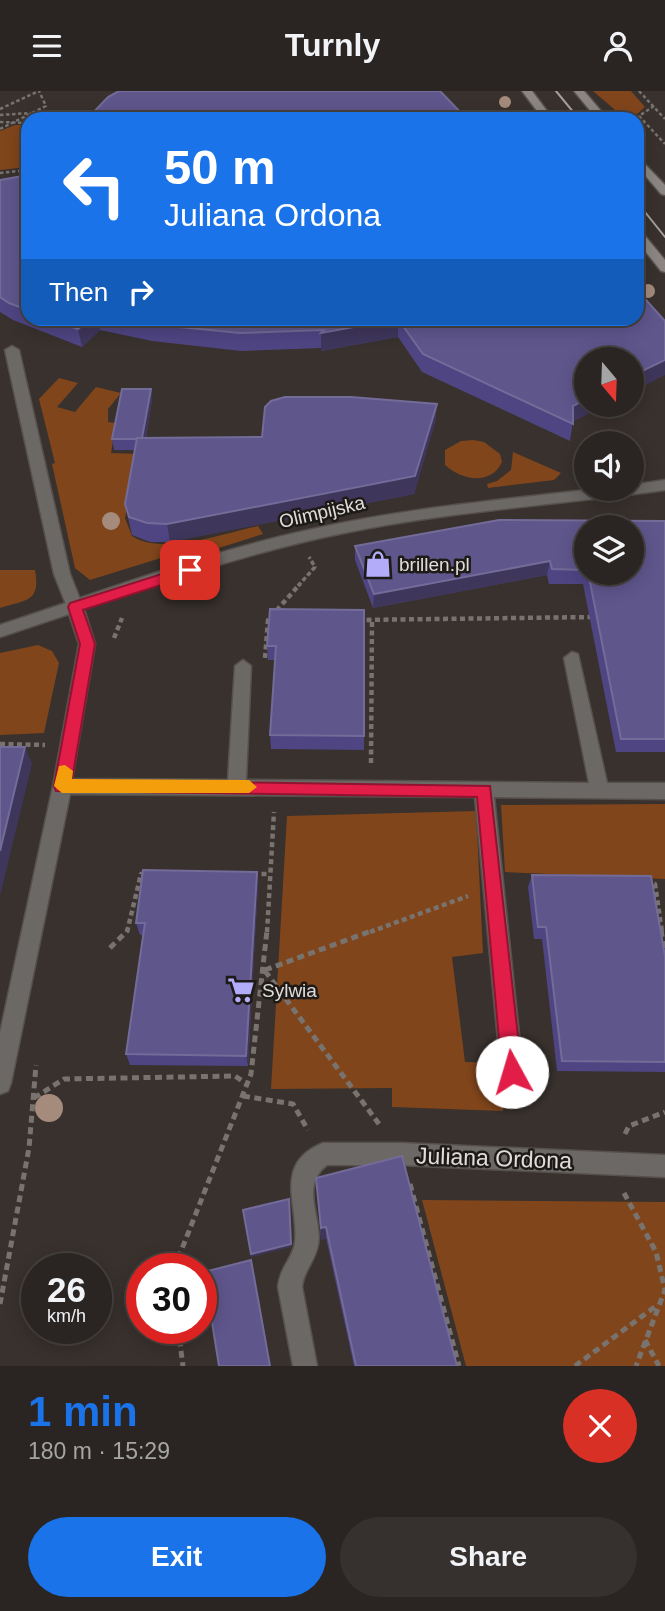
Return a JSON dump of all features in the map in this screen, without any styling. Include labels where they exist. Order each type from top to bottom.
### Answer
[{"type":"main road","points":[[527,91],[543,112]]},
{"type":"main road","points":[[579,91],[597,112]]},
{"type":"main road","points":[[644,167],[665,192]]},
{"type":"main road","points":[[644,242],[665,268]]},
{"type":"street","points":[[0,1080],[62,786],[87,644],[62,574],[12,350]]},
{"type":"street","name":"Olimpijska","points":[[0,631],[236,556],[342,527],[465,508],[665,485]]},
{"type":"street","points":[[572,658],[600,790]]},
{"type":"street","points":[[237,786],[243,666]]},
{"type":"street","points":[[62,786],[665,791]]},
{"type":"street","points":[[484,790],[512,1072]]},
{"type":"street","points":[[305,1366],[290,1287],[291,1274],[303,1258],[307,1241],[301,1193],[303,1179],[311,1163],[323,1154]]},
{"type":"street","name":"Juliana Ordona","points":[[323,1154],[401,1154],[665,1166]]},
{"type":"path","points":[[0,109],[39,91],[46,106],[34,112]]},
{"type":"path","points":[[639,91],[665,119]]},
{"type":"path","points":[[644,113],[654,107]]},
{"type":"path","points":[[0,114],[21,113]]},
{"type":"path","points":[[5,114],[12,122]]},
{"type":"path","points":[[0,129],[21,118]]},
{"type":"path","points":[[644,121],[665,144]]},
{"type":"path","points":[[0,122],[21,123]]},
{"type":"path","points":[[0,173],[21,171]]},
{"type":"path","points":[[280,620],[268,620],[315,567],[307,553]]},
{"type":"path","points":[[114,640],[118,620],[126,614]]},
{"type":"path","points":[[356,620],[597,617]]},
{"type":"path","points":[[372,620],[372,772]]},
{"type":"path","points":[[0,744],[46,745]]},
{"type":"path","points":[[180,1253],[247,1084],[265,970],[275,787]]},
{"type":"path","points":[[110,948],[128,931],[142,874],[154,874]]},
{"type":"path","points":[[244,874],[270,874]]},
{"type":"path","points":[[641,884],[654,884],[665,955]]},
{"type":"path","points":[[265,970],[494,886]]},
{"type":"path","points":[[265,970],[401,1154],[459,1366]]},
{"type":"path","points":[[0,1304],[29,1148],[37,1059]]},
{"type":"path","points":[[33,1098],[64,1079],[235,1076],[247,1084]]},
{"type":"path","points":[[243,1096],[293,1104],[323,1154]]},
{"type":"path","points":[[639,1122],[665,1112]]},
{"type":"path","points":[[623,1192],[656,1252],[665,1290],[636,1366]]},
{"type":"path","points":[[575,1366],[657,1306]]},
{"type":"path","points":[[645,1341],[659,1366]]},
{"type":"path","points":[[180,1344],[183,1366]]},
{"type":"shaded area","points":[[593,91],[631,91],[645,107],[639,112],[618,112]]},
{"type":"shaded area","points":[[21,125],[21,168],[0,170],[0,131]]},
{"type":"shaded area","points":[[59,378],[78,383],[57,407],[75,412],[96,387],[121,393],[108,409],[108,422],[116,423],[111,453],[137,454],[125,518],[132,536],[144,542],[159,544],[211,538],[258,526],[263,534],[181,560],[177,553],[90,580],[75,568],[52,464],[55,463],[39,399]]},
{"type":"shaded area","points":[[461,441],[484,442],[500,454],[502,462],[491,475],[467,477],[445,465],[445,450]]},
{"type":"shaded area","points":[[513,452],[561,473],[554,480],[488,488],[487,484],[497,481],[511,470]]},
{"type":"shaded area","points":[[0,570],[35,570],[36,589],[33,594],[24,601],[0,608]]},
{"type":"shaded area","points":[[38,645],[52,651],[59,663],[44,733],[0,735],[0,653]]},
{"type":"shaded area","points":[[665,804],[665,879],[505,872],[501,805]]},
{"type":"shaded area","points":[[476,811],[483,953],[452,957],[465,1062],[500,1063],[503,1111],[392,1107],[392,1088],[271,1089],[287,816]]},
{"type":"shaded area","points":[[422,1200],[665,1202],[665,1366],[466,1366]]},
{"type":"building","points":[[119,91],[440,91],[460,112],[94,112],[108,97]]},
{"type":"building","points":[[21,176],[21,307],[0,297],[0,180]]},
{"type":"building","points":[[644,298],[665,321],[665,360],[644,370],[644,347],[574,347],[573,424],[423,354],[403,326],[644,326]]},
{"type":"building","points":[[169,326],[360,326],[321,333],[324,330],[240,333]]},
{"type":"building","points":[[122,389],[151,389],[142,438],[112,439]]},
{"type":"building","points":[[285,397],[351,397],[437,404],[415,476],[167,524],[147,523],[129,517],[125,504],[137,438],[262,437],[265,407],[271,401]]},
{"type":"building","points":[[499,520],[574,520],[574,570],[552,569],[550,561],[374,594],[355,546]]},
{"type":"building","points":[[644,521],[665,521],[665,739],[621,739],[591,585],[644,585]]},
{"type":"building","points":[[270,609],[364,610],[364,736],[270,735],[276,646],[267,646]]},
{"type":"building","points":[[0,747],[25,747],[0,851]]},
{"type":"building","points":[[143,870],[257,872],[246,1056],[126,1054],[145,923],[136,923]]},
{"type":"building","points":[[532,875],[651,876],[665,956],[665,1062],[562,1061],[546,927],[538,927]]},
{"type":"building","points":[[402,1156],[457,1366],[356,1366],[326,1227],[321,1228],[316,1178]]},
{"type":"building","points":[[289,1199],[291,1244],[251,1254],[243,1210]]},
{"type":"building","points":[[251,1260],[270,1366],[219,1366],[215,1344],[217,1269]]},
{"type":"tram line","points":[[556,91],[573,112]]},
{"type":"tram line","points":[[644,211],[665,237]]},
{"type":"slow traffic","points":[[65,771],[62,786],[249,787]]},
{"type":"place","name":"brillen.pl","points":[[378,564]]},
{"type":"place","name":"Sylwia","points":[[241,990]]},
{"type":"route","points":[[190,570],[75,607],[87,644],[62,786],[484,790],[512,1072]]}]
